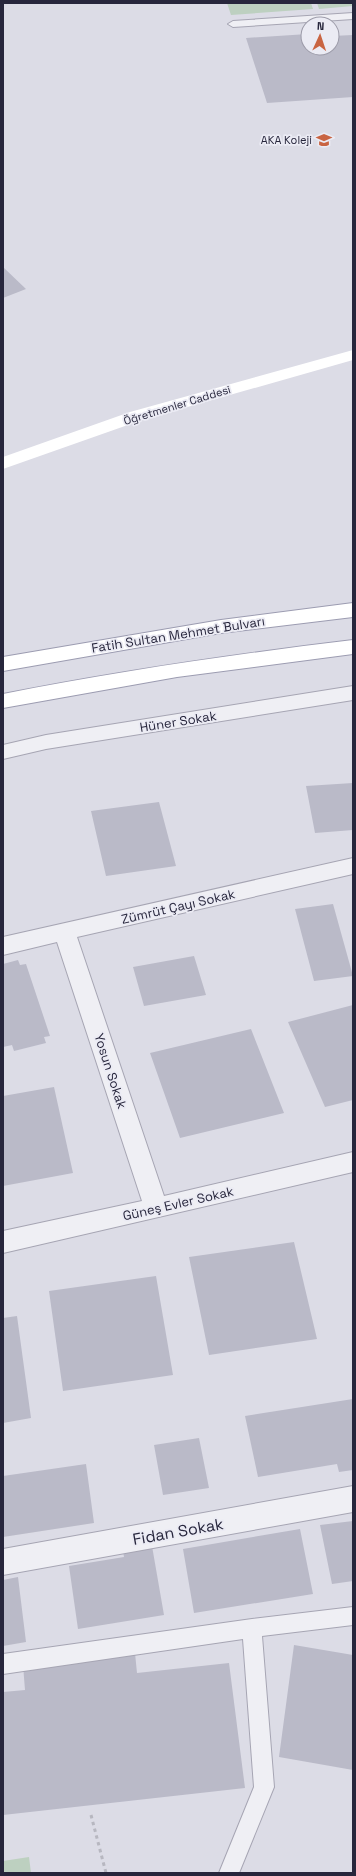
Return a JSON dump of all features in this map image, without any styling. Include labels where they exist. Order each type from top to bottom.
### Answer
[{"type":"main road","name":"Öğretmenler Caddesi","points":[[3,464],[136,416],[353,355]]},
{"type":"main road","name":"Fatih Sultan Mehmet Bulvarı","points":[[3,664],[118,643],[279,617],[353,610]]},
{"type":"main road","points":[[3,701],[63,688],[287,655],[353,647]]},
{"type":"street","name":"Hüner Sokak","points":[[3,752],[46,742],[353,693]]},
{"type":"street","name":"Zümrüt Çayı Sokak","points":[[3,946],[353,866]]},
{"type":"street","name":"Yosun Sokak","points":[[65,933],[156,1208]]},
{"type":"street","name":"Güneş Evler Sokak","points":[[3,1242],[353,1162]]},
{"type":"street","name":"Fidan Sokak","points":[[3,1562],[353,1499]]},
{"type":"lane","points":[[233,24],[353,16]]},
{"type":"lane","points":[[3,1664],[252,1628],[353,1616]]},
{"type":"lane","points":[[229,1873],[264,1787],[252,1628]]},
{"type":"path","points":[[91,1815],[106,1873]]},
{"type":"green space","points":[[227,3],[311,3],[313,9],[231,15]]},
{"type":"green space","points":[[317,3],[353,3],[353,6],[319,9]]},
{"type":"green space","points":[[29,1857],[31,1873],[3,1873],[3,1861]]},
{"type":"building","points":[[300,35],[300,56],[340,56],[340,36],[353,35],[353,97],[267,103],[246,38]]},
{"type":"building","points":[[3,267],[26,289],[3,298]]},
{"type":"building","points":[[353,783],[353,830],[315,833],[306,786]]},
{"type":"building","points":[[159,802],[176,866],[106,876],[91,811]]},
{"type":"building","points":[[333,904],[353,976],[314,981],[295,909]]},
{"type":"building","points":[[194,956],[206,995],[144,1006],[133,967]]},
{"type":"building","points":[[18,960],[20,965],[26,964],[50,1036],[44,1037],[46,1043],[14,1051],[12,1045],[3,1047],[3,964]]},
{"type":"building","points":[[353,1005],[353,1100],[325,1107],[288,1022]]},
{"type":"building","points":[[251,1029],[284,1113],[180,1138],[150,1053]]},
{"type":"building","points":[[54,1087],[73,1173],[3,1186],[3,1096]]},
{"type":"building","points":[[294,1242],[317,1339],[209,1355],[189,1257]]},
{"type":"building","points":[[156,1276],[173,1375],[63,1391],[49,1291]]},
{"type":"building","points":[[17,1316],[31,1418],[3,1423],[3,1318]]},
{"type":"building","points":[[353,1399],[353,1470],[339,1472],[337,1464],[258,1477],[245,1416]]},
{"type":"building","points":[[199,1438],[209,1488],[163,1495],[154,1445]]},
{"type":"building","points":[[86,1464],[94,1523],[3,1537],[3,1476]]},
{"type":"building","points":[[353,1521],[353,1581],[332,1584],[320,1525]]},
{"type":"building","points":[[300,1529],[313,1594],[194,1613],[183,1549]]},
{"type":"building","points":[[152,1546],[164,1615],[78,1629],[69,1566],[124,1557],[123,1551]]},
{"type":"building","points":[[18,1577],[26,1642],[3,1646],[3,1580]]},
{"type":"building","points":[[294,1645],[353,1655],[353,1770],[279,1757]]},
{"type":"building","points":[[135,1653],[137,1673],[229,1663],[245,1788],[3,1815],[3,1692],[25,1690],[23,1665]]},
{"type":"place","name":"AKA Koleji","points":[[324,140]]}]
